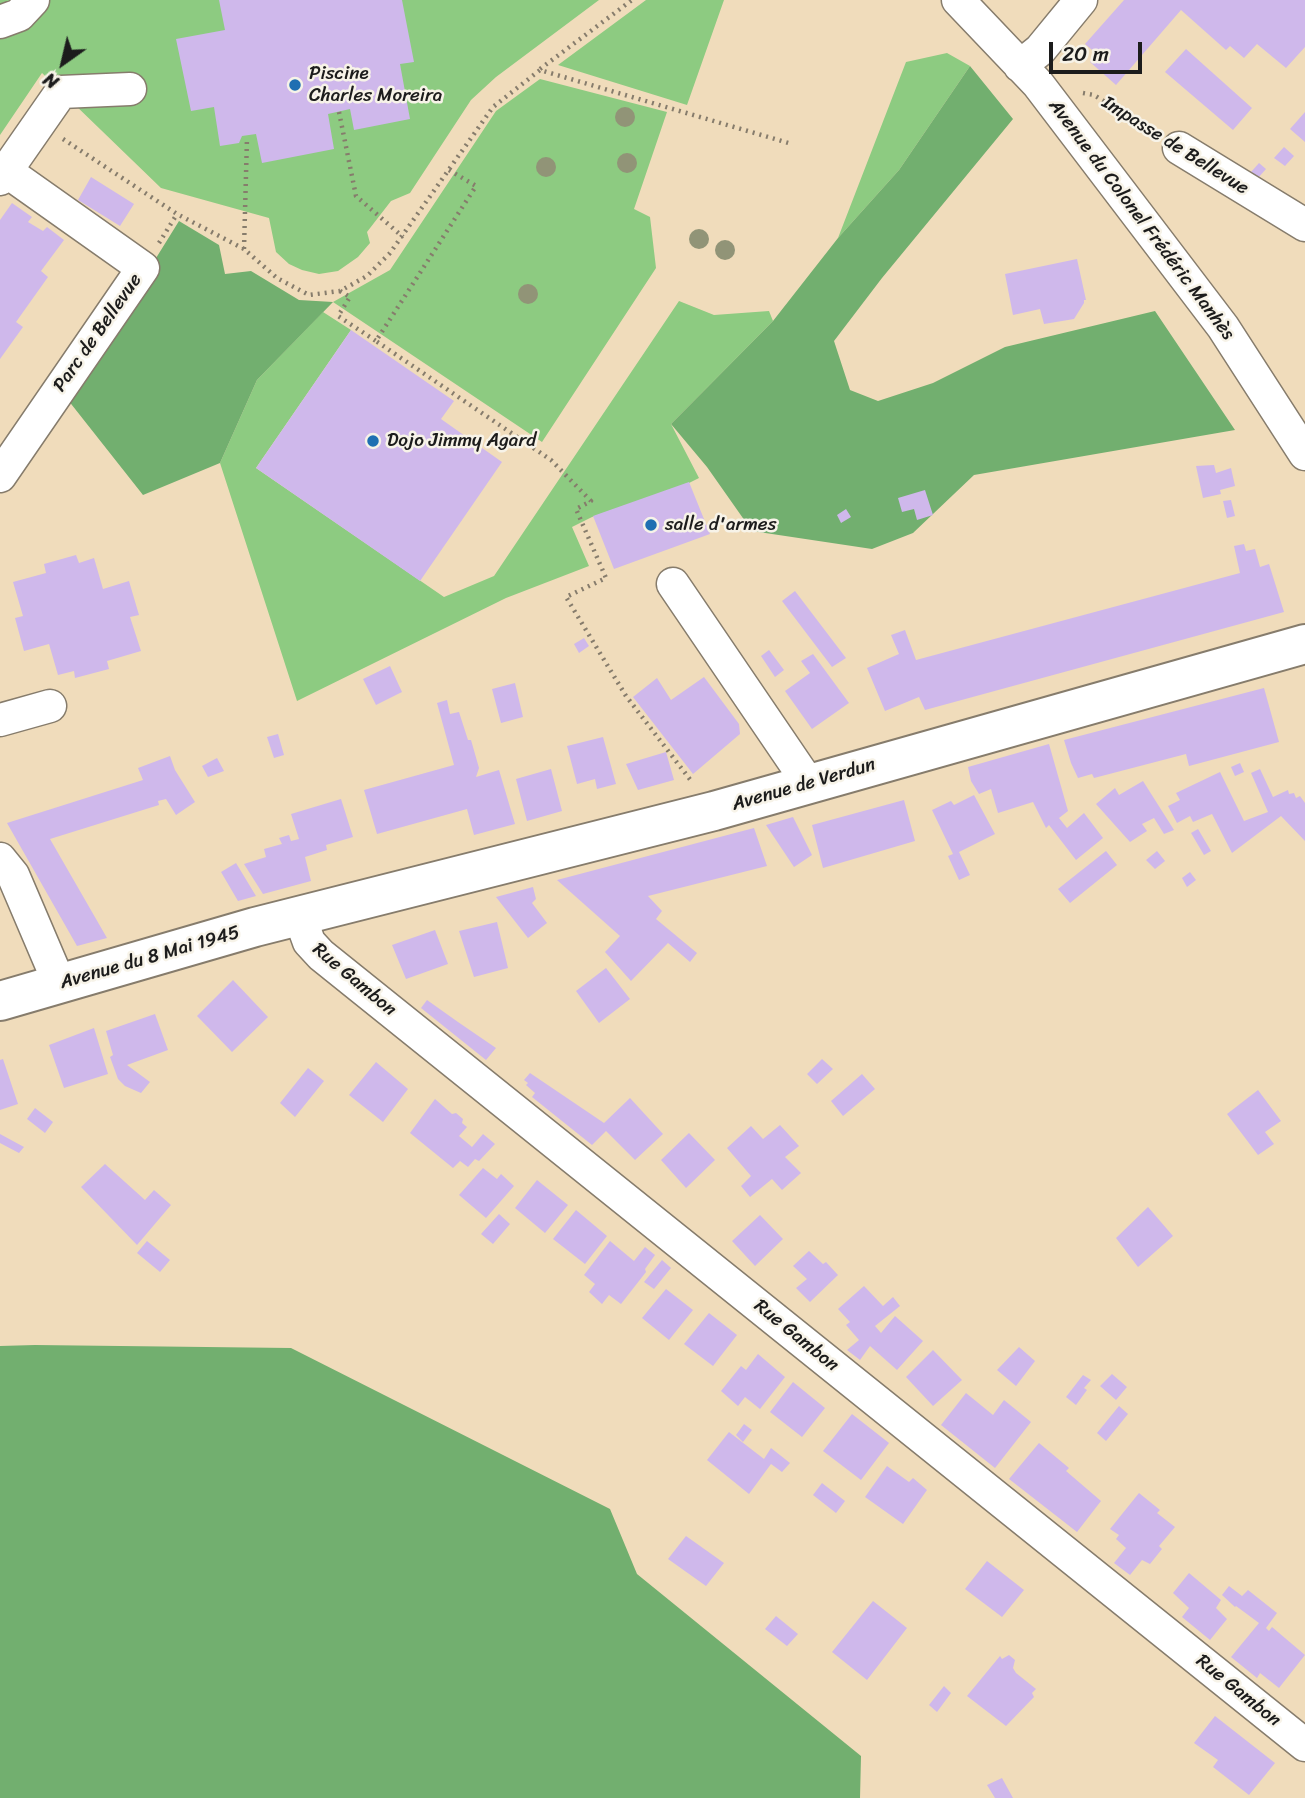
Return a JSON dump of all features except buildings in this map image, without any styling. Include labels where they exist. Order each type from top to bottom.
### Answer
[{"type":"main road","name":"Avenue de Verdun","points":[[300,917],[714,811],[1305,644]]},
{"type":"main road","name":"Avenue du 8 Mai 1945","points":[[1,998],[60,985],[255,927],[300,917]]},
{"type":"street","points":[[0,22],[19,15],[33,0]]},
{"type":"street","name":"Avenue du Colonel Frédéric Manhès","points":[[958,0],[1029,75],[1223,327],[1305,454]]},
{"type":"street","points":[[1029,75],[1040,50],[1081,0]]},
{"type":"street","points":[[3,175],[61,92],[130,89]]},
{"type":"street","name":"Impasse de Bellevue","points":[[1179,148],[1305,225]]},
{"type":"street","name":"Parc de Bellevue","points":[[0,475],[143,268],[3,175]]},
{"type":"street","points":[[673,584],[809,784]]},
{"type":"street","points":[[0,720],[50,706]]},
{"type":"street","points":[[0,859],[13,875],[50,956],[60,985]]},
{"type":"street","name":"Rue Gambon","points":[[300,917],[309,942],[321,955],[1305,1745]]},
{"type":"path","points":[[26,140],[59,136],[177,214],[244,249],[277,278],[309,295],[340,290],[367,276],[390,253],[493,107],[632,0]]},
{"type":"path","points":[[540,70],[792,144]]},
{"type":"path","name":"Impasse de Bellevue","points":[[1029,75],[1094,95],[1179,148]]},
{"type":"path","points":[[339,112],[356,196],[402,237]]},
{"type":"path","points":[[244,249],[247,138]]},
{"type":"path","points":[[376,341],[475,186],[449,170]]},
{"type":"path","points":[[340,290],[351,298],[338,316],[551,460],[591,501],[576,509],[606,578],[566,597],[626,696],[714,811]]},
{"type":"green space","points":[[0,0],[599,0],[496,77],[471,100],[410,193],[391,201],[367,232],[370,243],[358,257],[338,271],[319,274],[289,264],[276,252],[269,218],[161,188],[42,73],[0,135]]},
{"type":"green space","points":[[646,0],[724,0],[687,105],[558,65]]},
{"type":"green space","points":[[947,53],[970,66],[899,170],[838,238],[906,62]]},
{"type":"green space","points":[[970,66],[1013,119],[882,278],[834,341],[850,390],[878,401],[933,383],[1005,347],[1155,311],[1235,430],[974,475],[913,533],[872,549],[752,531],[707,467],[671,424],[773,321],[838,238],[899,170]]},
{"type":"green space","points":[[540,79],[667,112],[634,209],[650,217],[656,268],[542,442],[333,302],[390,270],[496,111]]},
{"type":"green space","points":[[179,221],[219,245],[225,274],[251,271],[299,300],[333,302],[257,380],[220,463],[143,495],[68,400]]},
{"type":"green space","points":[[679,301],[714,315],[769,311],[773,321],[671,424],[699,478],[592,517],[572,527],[589,566],[506,598],[297,701],[220,463],[257,380],[323,312],[351,330],[256,468],[444,597],[494,576]]},
{"type":"green space","points":[[0,1346],[291,1348],[610,1509],[637,1574],[861,1756],[860,1798],[0,1798]]},
{"type":"place","name":"Piscine Charles Moreira","points":[[295,85]]},
{"type":"place","name":"Dojo Jimmy Agard","points":[[373,441]]},
{"type":"place","name":"salle d'armes","points":[[651,525]]}]
